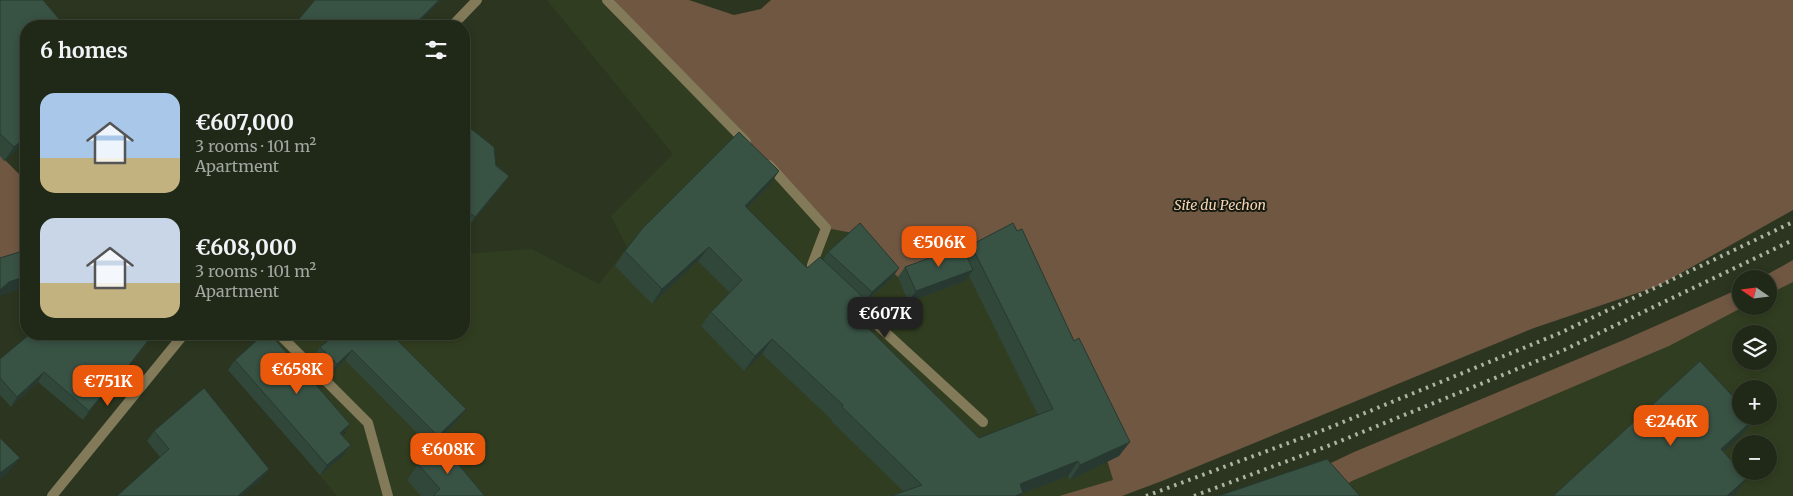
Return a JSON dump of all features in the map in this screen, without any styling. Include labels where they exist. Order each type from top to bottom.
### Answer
[{"type":"street","points":[[458,20],[477,0]]},
{"type":"street","points":[[607,0],[750,147]]},
{"type":"street","points":[[764,161],[826,228],[812,265],[826,278]]},
{"type":"street","points":[[840,291],[983,422]]},
{"type":"street","points":[[52,496],[179,340]]},
{"type":"street","points":[[286,340],[368,423],[388,496]]},
{"type":"shaded area","points":[[547,0],[614,0],[853,233],[955,257],[1088,396],[1113,480],[1059,496],[337,496],[309,463],[346,433],[290,377],[260,340],[470,340],[470,254],[532,249],[599,284],[627,247],[611,216],[673,154]]},
{"type":"shaded area","points":[[1793,281],[1793,496],[1330,496],[1352,481],[1662,349],[1732,312],[1732,315],[1778,315],[1778,289]]},
{"type":"green space","name":"Site du Pechon","points":[[614,0],[689,0],[734,15],[761,9],[771,0],[1793,0],[1793,210],[1658,286],[1534,328],[1162,481],[1122,496],[1059,496],[1113,480],[1088,396],[955,257],[898,277],[853,233],[826,228]]},
{"type":"green space","points":[[0,155],[20,175],[20,270],[0,269]]},
{"type":"green space","points":[[1793,260],[1793,282],[1778,290],[1778,270],[1775,270]]},
{"type":"green space","points":[[1732,292],[1732,313],[1669,346],[1352,481],[1329,496],[1312,472],[1354,452],[1626,339]]},
{"type":"building","points":[[43,0],[60,20],[20,20],[20,142],[14,147],[0,134],[0,1]]},
{"type":"building","points":[[315,0],[439,0],[419,20],[298,20]]},
{"type":"building","points":[[470,128],[494,147],[496,166],[509,176],[475,217],[470,213]]},
{"type":"building","points":[[739,132],[779,171],[745,206],[807,268],[820,257],[864,298],[850,310],[979,438],[1053,409],[971,245],[1013,223],[1017,231],[1022,229],[1074,341],[1079,338],[1130,442],[1080,465],[1078,461],[1020,484],[1023,493],[1015,496],[891,496],[922,485],[842,407],[843,405],[772,339],[755,356],[711,312],[742,280],[709,247],[662,289],[625,251],[642,229]]},
{"type":"building","points":[[860,223],[899,268],[872,292],[828,252]]},
{"type":"building","points":[[962,246],[973,270],[916,291],[905,267]]},
{"type":"building","points":[[20,252],[20,278],[9,282],[0,290],[0,258]]},
{"type":"building","points":[[23,340],[148,340],[89,411],[44,372],[17,397],[0,378],[0,359]]},
{"type":"building","points":[[257,340],[275,340],[298,366],[310,356],[327,374],[316,385],[350,424],[340,433],[351,445],[327,465],[235,360]]},
{"type":"building","points":[[329,340],[397,340],[466,409],[438,436],[352,350],[337,364],[320,347]]},
{"type":"building","points":[[1700,361],[1732,395],[1732,425],[1747,425],[1736,435],[1732,435],[1732,439],[1721,449],[1732,461],[1732,480],[1745,480],[1727,496],[1553,496]]},
{"type":"building","points":[[204,388],[269,469],[238,496],[117,496],[169,449],[154,431]]},
{"type":"building","points":[[0,438],[20,458],[0,473]]},
{"type":"building","points":[[441,444],[485,496],[433,496],[440,489],[418,464]]},
{"type":"building","points":[[1327,459],[1360,496],[1218,496]]},
{"type":"railway","points":[[1146,496],[1326,429],[1560,333],[1793,222]]},
{"type":"railway","points":[[1194,496],[1333,444],[1564,350],[1793,240]]}]
